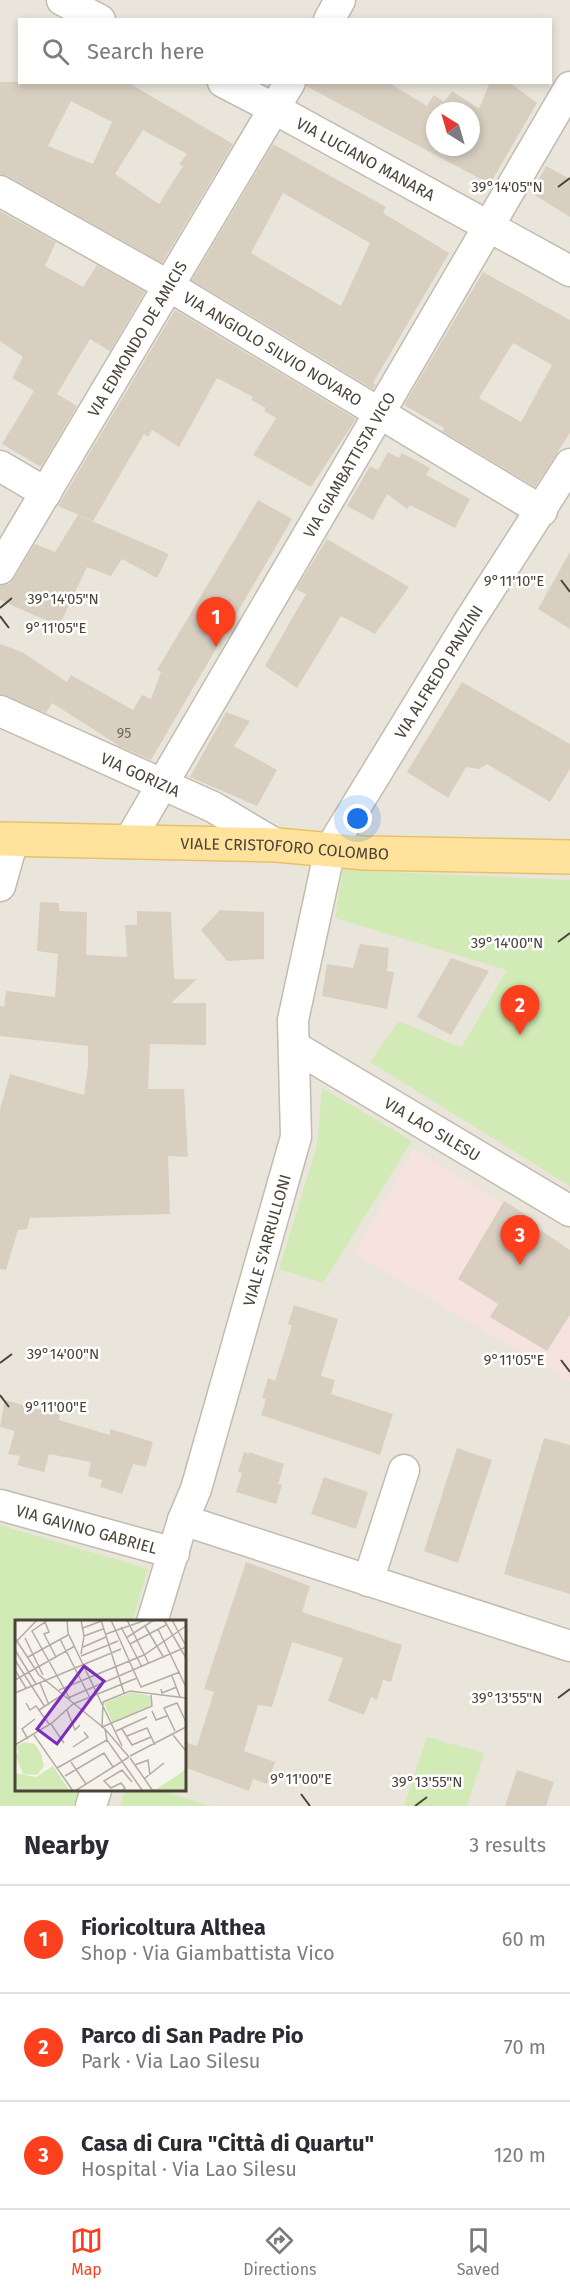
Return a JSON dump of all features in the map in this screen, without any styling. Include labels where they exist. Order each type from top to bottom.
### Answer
[{"type":"main road","name":"VIALE CRISTOFORO COLOMBO","points":[[7,840],[277,845],[364,853],[570,857]]},
{"type":"street","points":[[62,0],[96,18]]},
{"type":"street","points":[[330,18],[340,0]]},
{"type":"street","name":"VIA LUCIANO MANARA","points":[[227,84],[275,108],[570,272]]},
{"type":"street","name":"VIA EDMONDO DE AMICIS","points":[[0,569],[289,84]]},
{"type":"street","name":"VIA GIAMBATTISTA VICO","points":[[128,843],[570,87]]},
{"type":"street","name":"VIA ANGIOLO SILVIO NOVARO","points":[[0,191],[169,286],[542,510]]},
{"type":"street","name":"VIA ALFREDO PANZINI","points":[[330,849],[468,623],[570,464]]},
{"type":"street","points":[[0,466],[46,493]]},
{"type":"street","name":"VIA GORIZIA","points":[[0,711],[213,807],[277,845]]},
{"type":"street","points":[[0,886],[7,840]]},
{"type":"street","name":"VIALE S'ARRULLONI","points":[[153,1620],[183,1520],[196,1489],[296,1137],[293,1020],[330,849]]},
{"type":"street","name":"VIA LAO SILESU","points":[[295,1047],[570,1211]]},
{"type":"street","points":[[368,1581],[404,1470]]},
{"type":"street","name":"VIA GAVINO GABRIEL","points":[[0,1505],[174,1553]]},
{"type":"street","points":[[183,1520],[570,1646]]},
{"type":"street","points":[[91,1806],[96,1791]]},
{"type":"shaded area","points":[[0,0],[570,0],[570,1806],[0,1806]]},
{"type":"shaded area","points":[[414,1149],[502,1203],[504,1201],[533,1219],[530,1224],[570,1250],[570,1382],[354,1253]]},
{"type":"green space","points":[[343,870],[570,880],[570,1186],[370,1062],[399,1021],[461,1048],[507,970],[335,918]]},
{"type":"green space","points":[[322,1088],[412,1141],[323,1283],[279,1269],[317,1146]]},
{"type":"green space","points":[[0,1525],[148,1569],[132,1620],[15,1620],[15,1791],[79,1791],[74,1806],[0,1806]]},
{"type":"green space","points":[[427,1737],[484,1753],[467,1806],[404,1806]]},
{"type":"green space","points":[[125,1791],[163,1791],[211,1806],[120,1806]]},
{"type":"building","points":[[0,82],[130,84],[233,144],[162,263],[8,176],[0,174]],"holes":[[[71,101],[112,122],[93,164],[48,146]],[[143,130],[187,154],[179,164],[183,166],[159,204],[115,174]]]},
{"type":"building","points":[[306,84],[391,84],[426,105],[426,150],[306,86]]},
{"type":"building","points":[[489,84],[512,84],[537,103],[490,184],[437,156],[480,156],[480,107]]},
{"type":"building","points":[[452,91],[468,102],[444,102]]},
{"type":"building","points":[[434,95],[444,102],[430,102]]},
{"type":"building","points":[[273,144],[386,207],[383,213],[449,253],[373,383],[376,385],[373,389],[192,280]],"holes":[[[283,193],[370,243],[341,306],[251,253]]]},
{"type":"building","points":[[546,166],[570,179],[570,217],[531,193]]},
{"type":"building","points":[[0,211],[56,242],[45,266],[83,287],[97,265],[145,292],[110,351],[90,339],[57,394],[77,406],[41,467],[2,444],[34,391],[12,378],[23,357],[0,341]]},
{"type":"building","points":[[483,272],[570,320],[570,433],[535,487],[442,431],[444,428],[404,405]],"holes":[[[513,343],[552,365],[521,422],[479,398]]]},
{"type":"building","points":[[175,310],[356,419],[311,487],[253,455],[276,418],[264,411],[266,408],[251,400],[253,397],[217,378],[179,447],[152,430],[148,437],[144,434],[93,521],[58,506]]},
{"type":"building","points":[[388,452],[399,458],[402,453],[430,468],[426,475],[470,499],[455,528],[410,505],[407,509],[387,494],[373,520],[347,506],[370,466],[378,470]]},
{"type":"building","points":[[258,500],[292,519],[151,760],[121,747],[52,703],[46,713],[0,694],[0,644],[22,652],[67,682],[71,675],[133,710],[142,695],[151,699],[161,672],[157,670]]},
{"type":"building","points":[[78,515],[169,554],[157,578],[122,559],[111,576],[87,567],[59,626],[0,600],[0,586],[9,584],[14,578],[35,544],[55,552]]},
{"type":"building","points":[[327,539],[409,587],[375,634],[341,616],[297,688],[265,666],[306,594],[296,589]]},
{"type":"building","points":[[570,552],[570,629],[538,609]]},
{"type":"building","points":[[462,682],[570,744],[570,769],[550,802],[487,764],[479,769],[466,767],[448,798],[407,772]]},
{"type":"building","points":[[226,712],[250,721],[234,746],[277,770],[257,806],[190,777]]},
{"type":"building","points":[[40,902],[59,903],[59,911],[87,912],[86,955],[127,957],[125,925],[137,925],[137,911],[171,912],[174,979],[197,979],[171,1003],[206,1003],[206,1045],[150,1044],[148,1089],[184,1089],[188,1157],[168,1156],[170,1214],[30,1218],[27,1229],[18,1230],[6,1270],[0,1269],[0,1109],[10,1074],[84,1095],[88,1066],[88,1046],[0,1036],[0,1006],[4,1007],[6,991],[55,997],[58,954],[37,951]]},
{"type":"building","points":[[220,910],[264,912],[264,959],[227,961],[201,930]]},
{"type":"building","points":[[360,944],[389,948],[387,971],[394,972],[387,1009],[322,996],[327,964],[353,968]]},
{"type":"building","points":[[451,958],[489,971],[451,1035],[417,1017]]},
{"type":"building","points":[[504,1201],[533,1219],[530,1223],[570,1250],[570,1315],[547,1351],[490,1317],[498,1304],[458,1279]]},
{"type":"building","points":[[294,1305],[338,1319],[321,1376],[335,1380],[331,1394],[393,1414],[380,1455],[261,1415],[266,1399],[262,1398],[268,1378],[275,1381],[292,1326],[288,1324]]},
{"type":"building","points":[[5,1400],[60,1415],[59,1420],[110,1435],[110,1429],[153,1442],[146,1467],[133,1464],[122,1494],[100,1487],[102,1480],[88,1476],[91,1462],[49,1454],[44,1472],[17,1465],[20,1456],[8,1454],[15,1431],[0,1427]]},
{"type":"building","points":[[544,1438],[570,1445],[570,1594],[504,1574]]},
{"type":"building","points":[[457,1448],[492,1460],[458,1563],[424,1551]]},
{"type":"building","points":[[244,1452],[284,1464],[278,1484],[282,1485],[276,1504],[236,1492],[242,1473],[238,1472]]},
{"type":"building","points":[[324,1477],[368,1492],[356,1529],[311,1514]]},
{"type":"building","points":[[246,1562],[310,1586],[302,1612],[402,1645],[391,1682],[383,1680],[377,1700],[371,1697],[364,1715],[328,1701],[343,1658],[292,1642],[272,1707],[258,1705],[244,1751],[275,1762],[267,1784],[253,1779],[249,1791],[186,1768],[186,1743],[197,1746],[214,1692],[204,1689]]},
{"type":"building","points":[[517,1770],[554,1782],[546,1806],[505,1806]]},
{"type":"place","name":"Fioricoltura Althea","points":[[216,647]]},
{"type":"place","name":"Parco di San Padre Pio","points":[[520,1035]]},
{"type":"place","name":"Casa di Cura \"Città di Quartu\"","points":[[520,1265]]}]
